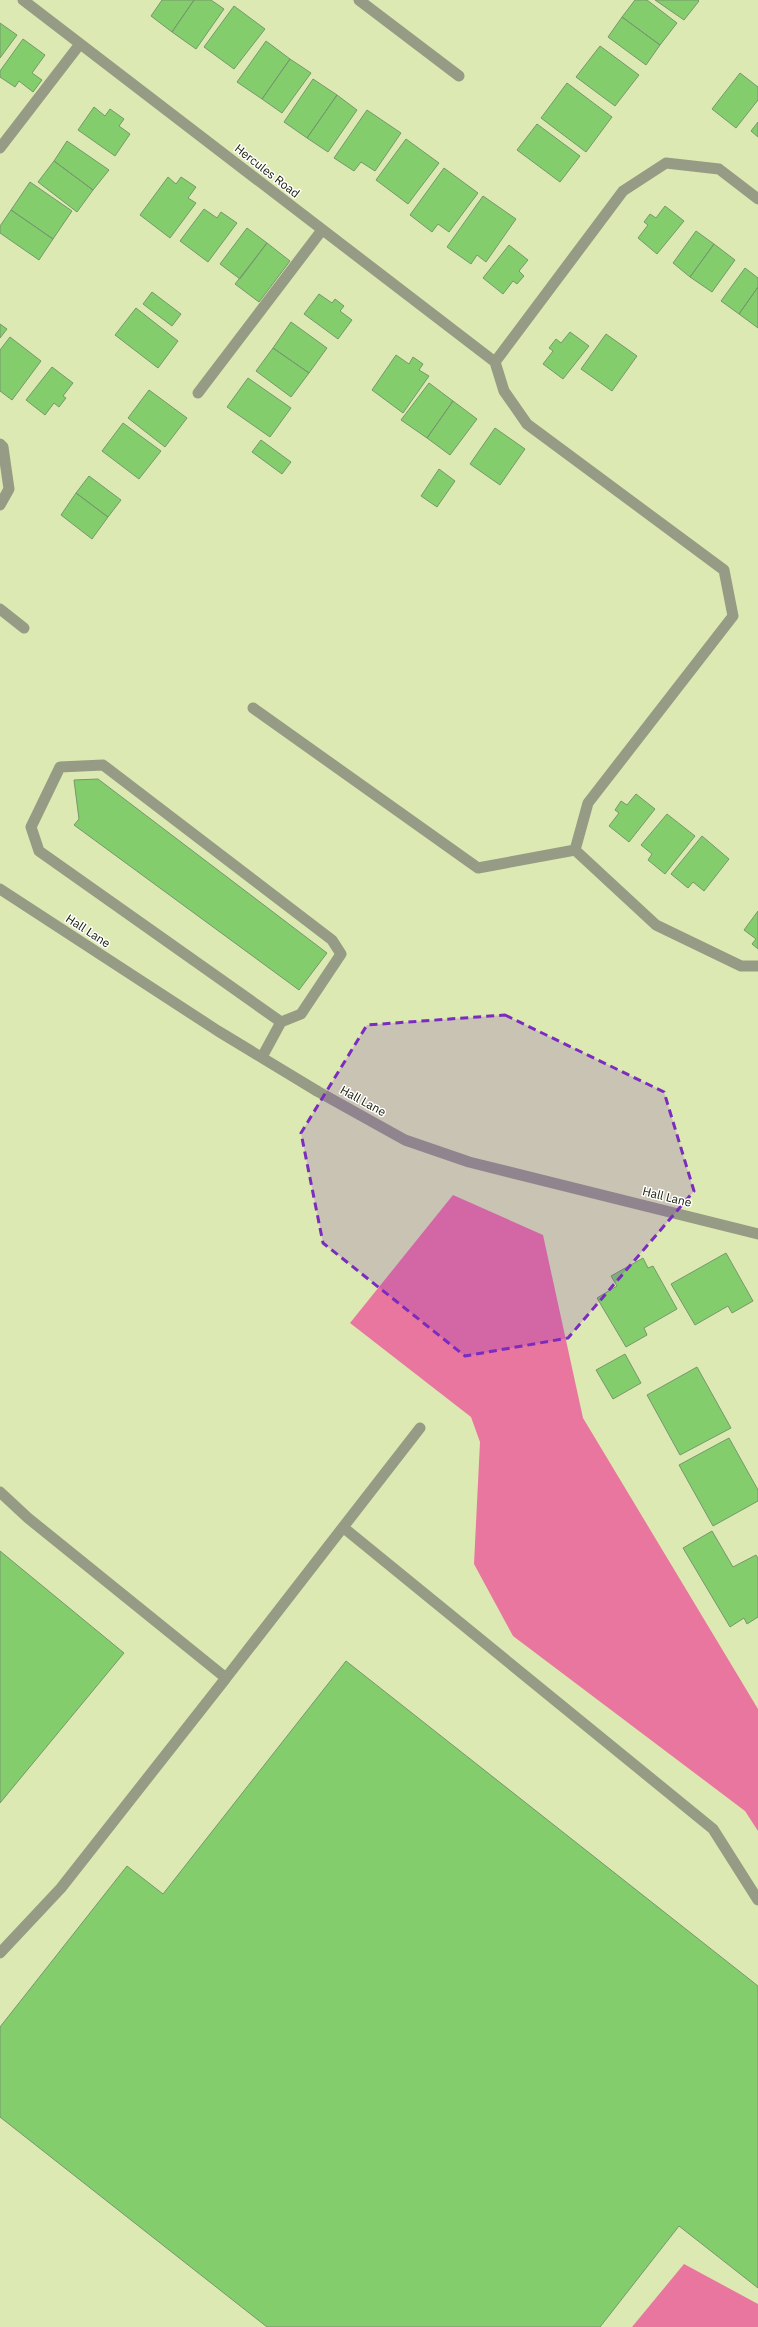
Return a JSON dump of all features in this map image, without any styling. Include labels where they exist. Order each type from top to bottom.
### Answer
[{"type":"street","name":"Hercules Road","points":[[23,0],[495,362]]},
{"type":"street","points":[[359,0],[459,76]]},
{"type":"street","points":[[0,148],[80,44]]},
{"type":"street","points":[[575,850],[588,803],[733,616],[724,570],[527,424],[504,391],[495,362],[623,191],[666,163],[719,169],[758,199]]},
{"type":"street","points":[[198,393],[322,230]]},
{"type":"street","points":[[0,444],[3,447],[9,489],[0,505]]},
{"type":"street","points":[[0,609],[24,628]]},
{"type":"street","points":[[253,708],[478,868],[575,850]]},
{"type":"street","points":[[262,1057],[281,1022],[301,1014],[341,954],[332,940],[103,766],[60,767],[31,827],[39,850],[281,1022]]},
{"type":"street","points":[[575,850],[656,925],[741,966],[758,966]]},
{"type":"street","name":"Hall Lane","points":[[0,890],[262,1057],[318,1091],[405,1140],[469,1162],[758,1234]]},
{"type":"street","points":[[0,1954],[61,1888],[344,1528],[420,1428]]},
{"type":"street","points":[[0,1492],[28,1518],[226,1678]]},
{"type":"street","points":[[344,1528],[713,1829],[758,1900]]},
{"type":"highlighted area","points":[[505,1015],[664,1092],[694,1191],[568,1338],[465,1356],[323,1243],[301,1133],[367,1025]]},
{"type":"shaded area","points":[[453,1195],[543,1235],[583,1418],[758,1709],[758,1831],[745,1811],[513,1636],[474,1564],[480,1442],[471,1417],[350,1323]]},
{"type":"shaded area","points":[[684,2264],[758,2304],[758,2327],[632,2327]]},
{"type":"building","points":[[162,0],[194,0],[172,32],[151,16]]},
{"type":"building","points":[[194,0],[211,0],[224,9],[196,49],[172,32]]},
{"type":"building","points":[[635,0],[647,0],[677,23],[660,45],[622,17]]},
{"type":"building","points":[[655,0],[698,0],[699,1],[684,20]]},
{"type":"building","points":[[234,6],[265,29],[234,69],[204,47]]},
{"type":"building","points":[[622,17],[660,45],[646,65],[608,37]]},
{"type":"building","points":[[0,23],[17,35],[0,58]]},
{"type":"building","points":[[23,39],[45,55],[32,73],[42,80],[33,92],[19,81],[15,87],[0,77],[0,71]]},
{"type":"building","points":[[266,41],[290,59],[262,99],[237,82]]},
{"type":"building","points":[[600,46],[639,75],[615,106],[576,77]]},
{"type":"building","points":[[290,59],[311,73],[282,113],[262,99]]},
{"type":"building","points":[[740,73],[758,87],[758,100],[736,128],[712,109]]},
{"type":"building","points":[[313,79],[337,95],[307,138],[284,122]]},
{"type":"building","points":[[567,83],[612,117],[586,152],[541,118]]},
{"type":"building","points":[[337,95],[357,110],[328,152],[307,138]]},
{"type":"building","points":[[94,107],[105,116],[110,109],[124,119],[119,126],[130,134],[115,156],[78,130]]},
{"type":"building","points":[[367,110],[401,133],[375,171],[361,162],[354,171],[334,158]]},
{"type":"building","points":[[758,122],[758,137],[751,131]]},
{"type":"building","points":[[537,124],[580,156],[560,182],[517,150]]},
{"type":"building","points":[[406,139],[439,163],[408,204],[376,180]]},
{"type":"building","points":[[67,141],[109,170],[93,190],[54,161]]},
{"type":"building","points":[[54,161],[93,190],[77,212],[38,182]]},
{"type":"building","points":[[444,168],[478,193],[449,232],[438,224],[432,232],[410,215]]},
{"type":"building","points":[[168,177],[176,184],[181,177],[196,187],[188,198],[196,203],[170,238],[140,215]]},
{"type":"building","points":[[30,182],[72,211],[53,239],[11,210]]},
{"type":"building","points":[[483,196],[516,219],[486,262],[477,255],[471,264],[447,247]]},
{"type":"building","points":[[665,206],[684,221],[657,254],[638,238],[648,225],[644,222],[650,214],[656,218]]},
{"type":"building","points":[[204,209],[217,218],[221,212],[237,223],[208,262],[180,241]]},
{"type":"building","points":[[11,210],[53,239],[39,260],[0,233],[0,226]]},
{"type":"building","points":[[247,228],[267,243],[240,279],[220,264]]},
{"type":"building","points":[[696,231],[714,244],[690,277],[673,263]]},
{"type":"building","points":[[267,243],[290,261],[259,302],[235,284]]},
{"type":"building","points":[[714,244],[735,260],[712,292],[690,277]]},
{"type":"building","points":[[509,245],[528,260],[519,271],[524,276],[517,284],[513,281],[503,294],[483,278]]},
{"type":"building","points":[[745,268],[758,278],[758,287],[739,314],[721,301]]},
{"type":"building","points":[[758,287],[758,328],[739,314]]},
{"type":"building","points":[[152,292],[181,314],[172,326],[143,304]]},
{"type":"building","points":[[319,294],[332,303],[335,299],[344,306],[340,311],[352,320],[338,339],[304,314]]},
{"type":"building","points":[[136,308],[178,341],[158,368],[115,335]]},
{"type":"building","points":[[291,322],[327,348],[309,373],[273,348]]},
{"type":"building","points":[[0,324],[7,329],[0,338]]},
{"type":"building","points":[[570,332],[589,346],[563,379],[543,364],[553,351],[549,348],[556,339],[561,343]]},
{"type":"building","points":[[606,334],[637,356],[612,391],[581,369]]},
{"type":"building","points":[[10,337],[41,361],[12,400],[0,391],[0,350]]},
{"type":"building","points":[[273,348],[309,373],[291,397],[256,371]]},
{"type":"building","points":[[396,355],[409,364],[413,357],[423,364],[419,370],[429,376],[403,413],[372,390]]},
{"type":"building","points":[[52,367],[73,383],[63,396],[66,398],[59,407],[54,403],[45,415],[26,400]]},
{"type":"building","points":[[248,378],[291,408],[270,437],[227,407]]},
{"type":"building","points":[[429,383],[453,401],[427,438],[401,420]]},
{"type":"building","points":[[149,390],[187,418],[165,447],[128,418]]},
{"type":"building","points":[[453,401],[477,419],[450,455],[427,438]]},
{"type":"building","points":[[123,423],[161,451],[139,479],[102,451]]},
{"type":"building","points":[[495,428],[525,449],[500,485],[470,464]]},
{"type":"building","points":[[261,440],[291,462],[282,474],[252,452]]},
{"type":"building","points":[[439,469],[455,481],[437,507],[421,496]]},
{"type":"building","points":[[89,476],[121,500],[108,517],[76,493]]},
{"type":"building","points":[[76,493],[108,517],[92,539],[61,515]]},
{"type":"building","points":[[98,779],[327,953],[299,990],[74,825],[79,819],[74,780]]},
{"type":"building","points":[[636,794],[655,809],[629,842],[609,826],[619,813],[615,810],[621,801],[627,805]]},
{"type":"building","points":[[667,814],[695,836],[665,874],[648,860],[652,854],[641,845]]},
{"type":"building","points":[[702,836],[729,859],[704,891],[693,882],[688,888],[671,874]]},
{"type":"building","points":[[758,911],[758,949],[752,944],[756,939],[744,930]]},
{"type":"building","points":[[726,1253],[753,1301],[732,1313],[728,1306],[695,1325],[671,1284]]},
{"type":"building","points":[[643,1258],[648,1268],[653,1266],[677,1309],[644,1328],[647,1335],[626,1347],[597,1298],[617,1286],[611,1276]]},
{"type":"building","points":[[625,1354],[641,1383],[613,1399],[596,1370]]},
{"type":"building","points":[[697,1367],[731,1428],[680,1455],[647,1395]]},
{"type":"building","points":[[729,1438],[758,1490],[758,1501],[713,1526],[679,1465]]},
{"type":"building","points":[[712,1531],[733,1567],[756,1555],[758,1558],[758,1617],[747,1624],[744,1618],[730,1627],[683,1548]]},
{"type":"building","points":[[0,1551],[124,1653],[0,1803]]},
{"type":"building","points":[[346,1661],[758,1986],[758,2288],[679,2226],[600,2327],[267,2327],[0,2117],[0,2027],[127,1866],[163,1894]]}]
